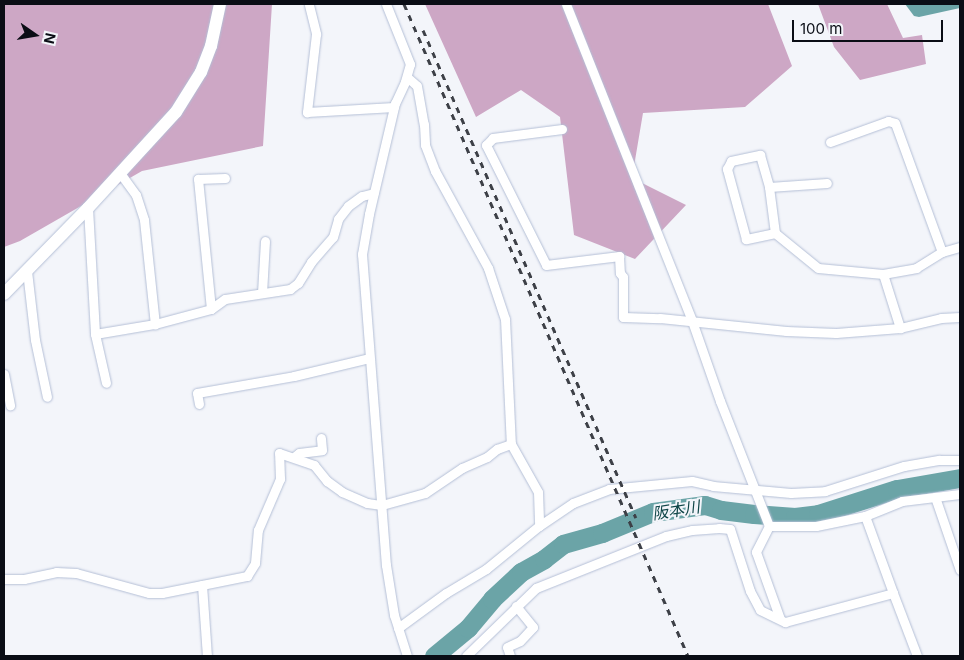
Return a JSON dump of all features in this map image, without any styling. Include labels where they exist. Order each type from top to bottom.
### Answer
[{"type":"street","points":[[4,294],[88,208],[171,117],[187,96],[206,59],[220,4]]},
{"type":"street","points":[[386,4],[410,64],[407,77],[394,107],[362,254],[388,585],[403,654]]},
{"type":"street","points":[[566,4],[692,321],[720,401],[770,526],[756,552],[780,619]]},
{"type":"street","points":[[309,5],[316,34],[307,112],[394,107]]},
{"type":"street","points":[[407,77],[417,86],[424,124],[425,145],[435,171],[488,268],[505,319],[510,444],[538,492],[539,526]]},
{"type":"street","points":[[830,142],[888,121],[895,123],[942,252]]},
{"type":"street","points":[[562,129],[493,138],[486,144],[546,266],[618,256],[620,274],[623,277],[623,317],[692,321],[809,333],[900,328],[941,318],[960,317]]},
{"type":"street","points":[[775,233],[746,239],[727,168],[732,161],[760,155],[769,187],[775,233],[818,268],[884,274],[916,268],[942,252],[960,247]]},
{"type":"street","points":[[120,173],[136,194],[144,220],[155,324]]},
{"type":"street","points":[[210,309],[198,179],[225,178]]},
{"type":"street","points":[[769,187],[827,182]]},
{"type":"street","points":[[95,334],[155,324],[210,309],[225,299],[290,289],[298,283],[310,262],[333,237],[338,219],[348,206],[362,196],[374,193]]},
{"type":"street","points":[[88,208],[95,334],[106,383]]},
{"type":"street","points":[[262,293],[265,241]]},
{"type":"street","points":[[27,271],[34,340],[47,397]]},
{"type":"street","points":[[884,274],[900,328]]},
{"type":"street","points":[[199,404],[197,393],[294,376],[369,358]]},
{"type":"street","points":[[4,374],[10,405]]},
{"type":"street","points":[[294,457],[299,453],[322,450],[321,438]]},
{"type":"street","points":[[4,579],[24,579],[56,572],[76,573],[149,593],[247,576],[255,563],[258,530],[280,479],[279,453],[314,465],[328,481],[342,492],[368,503],[382,506],[425,493],[462,468],[510,444]]},
{"type":"street","points":[[398,628],[446,593],[486,569],[539,526],[573,503],[609,489],[631,485],[692,481],[713,486],[791,493],[825,491],[904,466],[939,460],[960,460]]},
{"type":"street","points":[[770,526],[816,526],[866,516],[902,501],[960,494]]},
{"type":"street","points":[[935,497],[960,570]]},
{"type":"street","points":[[866,516],[917,656]]},
{"type":"street","points":[[466,656],[536,588],[618,557],[666,536],[692,530],[730,529],[750,592],[760,610],[785,622],[893,593]]},
{"type":"street","points":[[202,585],[207,656]]},
{"type":"street","points":[[510,656],[507,647],[520,641],[533,627],[516,606]]},
{"type":"shaded area","points":[[4,4],[272,4],[263,146],[142,171],[20,241],[4,247]]},
{"type":"shaded area","points":[[425,4],[768,4],[792,66],[745,107],[643,113],[632,178],[686,205],[635,259],[574,235],[560,117],[521,90],[476,117]]},
{"type":"shaded area","points":[[818,4],[887,4],[903,38],[922,35],[926,64],[860,80],[834,47]]},
{"type":"water","points":[[905,4],[960,4],[960,8],[919,17],[914,16]]},
{"type":"waterway","name":"阪本川","points":[[434,656],[468,628],[492,599],[521,572],[544,559],[563,544],[602,533],[653,512],[705,505],[721,510],[795,517],[818,514],[897,489],[960,478]]},
{"type":"railway","points":[[404,4],[688,656]]},
{"type":"railway","points":[[423,30],[636,518]]}]
